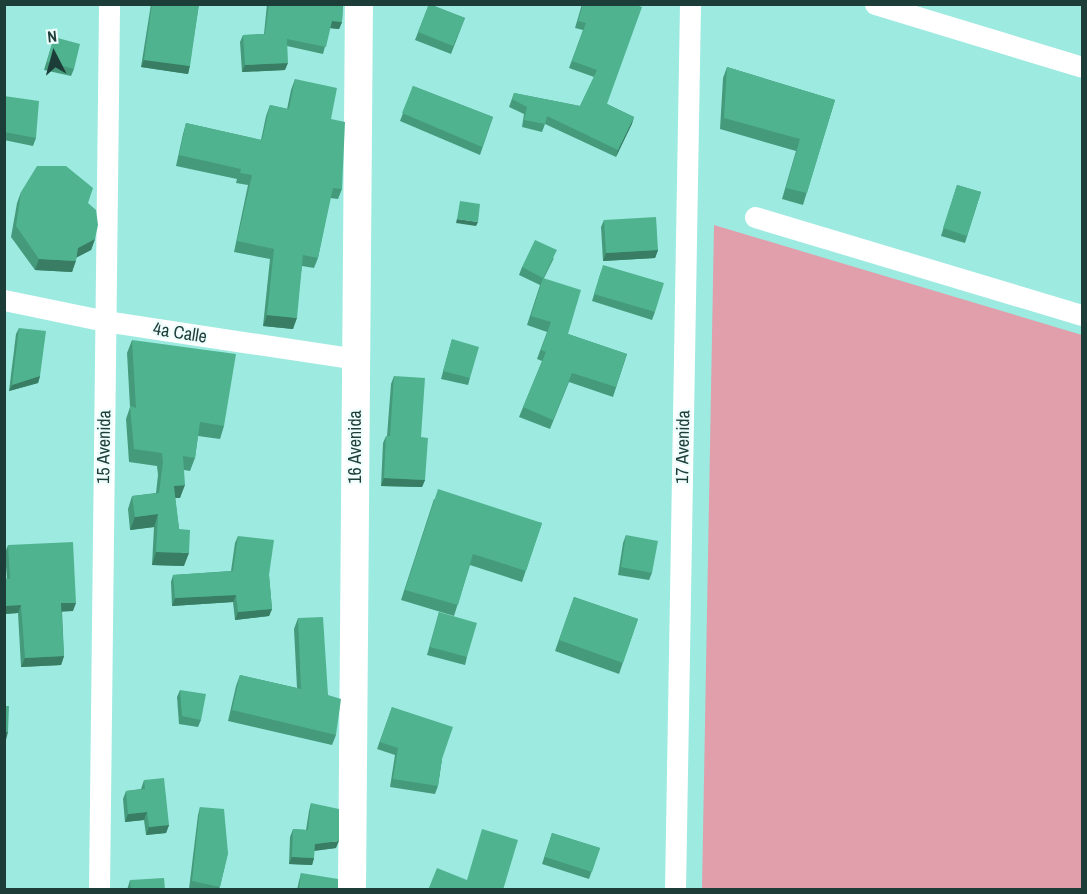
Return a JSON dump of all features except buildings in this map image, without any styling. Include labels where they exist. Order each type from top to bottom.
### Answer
[{"type":"main road","name":"16 Avenida","points":[[352,890],[359,4]]},
{"type":"street","name":"15 Avenida","points":[[99,890],[109,4]]},
{"type":"street","name":"17 Avenida","points":[[675,890],[690,4]]},
{"type":"street","points":[[875,4],[1083,67]]},
{"type":"street","points":[[755,217],[1083,315]]},
{"type":"street","name":"4a Calle","points":[[4,300],[105,321],[356,359]]},
{"type":"shaded area","points":[[714,225],[1082,335],[1082,889],[702,889]]}]
